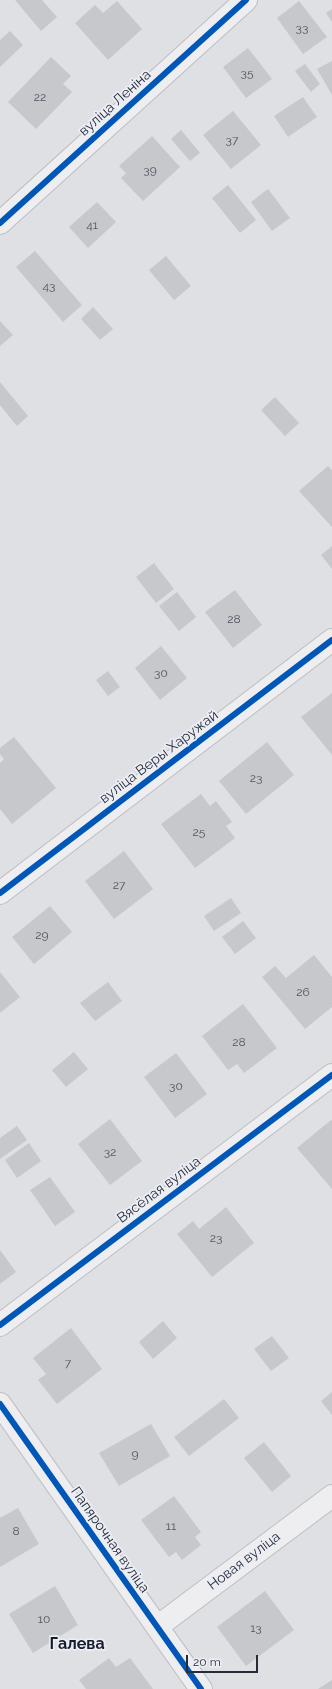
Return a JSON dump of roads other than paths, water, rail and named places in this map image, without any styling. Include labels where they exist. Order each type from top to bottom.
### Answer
[{"type":"street","name":"вуліца Леніна","points":[[0,223],[246,0]]},
{"type":"street","name":"вуліца Веры Харужай","points":[[0,893],[332,640]]},
{"type":"street","name":"Вясёлая вуліца","points":[[0,1325],[332,1075]]},
{"type":"street","name":"Папярочная вуліца","points":[[0,1404],[201,1689]]},
{"type":"street","name":"Новая вуліца","points":[[157,1627],[332,1496]]},
{"type":"district","name":"Галева","points":[[77,1644]]}]
